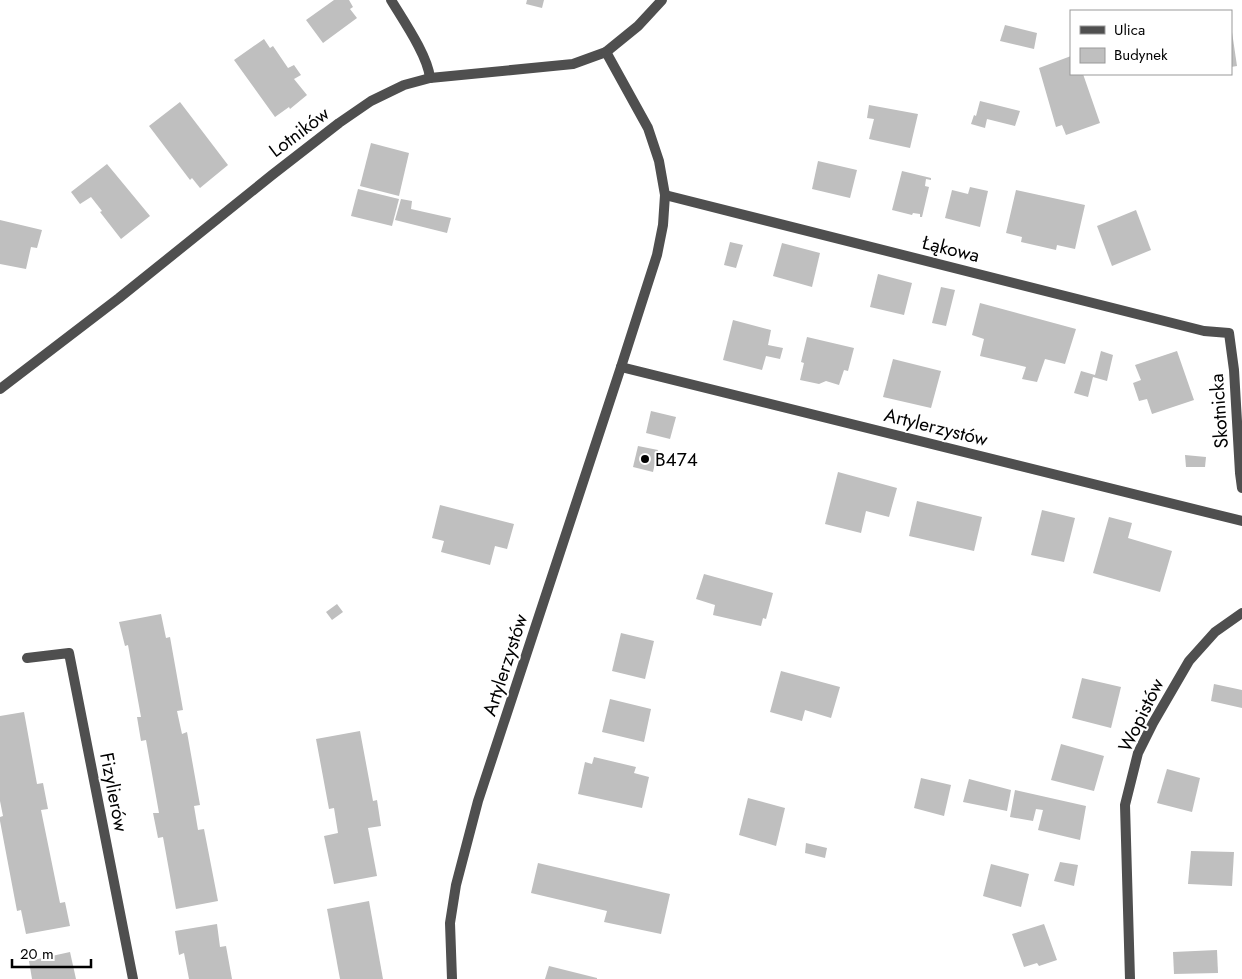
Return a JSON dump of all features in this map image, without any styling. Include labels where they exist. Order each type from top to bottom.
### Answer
[{"type":"street","points":[[391,0],[429,68],[430,78]]},
{"type":"street","name":"Lotników","points":[[0,389],[119,298],[340,122],[372,102],[404,86],[430,78],[573,64],[606,52],[638,26],[662,0]]},
{"type":"street","name":"Artylerzystów","points":[[452,979],[450,923],[456,885],[478,801],[621,368],[657,254],[663,225],[665,195],[659,161],[648,128],[606,52]]},
{"type":"street","name":"Łąkowa","points":[[665,195],[1204,331],[1228,333]]},
{"type":"street","name":"Skotnicka","points":[[1228,333],[1234,370],[1242,488]]},
{"type":"street","name":"Artylerzystów","points":[[621,368],[1242,521]]},
{"type":"street","name":"Wopistów","points":[[1130,979],[1125,805],[1138,753],[1189,661],[1216,632],[1242,613]]},
{"type":"street","name":"Fizylierów","points":[[27,658],[69,653],[133,979]]},
{"type":"building","points":[[334,0],[349,0],[353,7],[350,9],[357,18],[323,43],[306,20]]},
{"type":"building","points":[[527,0],[544,0],[542,8],[526,4]]},
{"type":"building","points":[[1005,25],[1037,33],[1034,49],[1000,41]]},
{"type":"building","points":[[1232,32],[1237,66],[1232,67]]},
{"type":"building","points":[[264,39],[270,48],[273,46],[288,68],[294,65],[301,75],[294,79],[307,95],[290,109],[289,107],[275,117],[234,60]]},
{"type":"building","points":[[1070,56],[1070,75],[1083,75],[1100,123],[1066,135],[1062,125],[1056,127],[1039,68]]},
{"type":"building","points":[[980,101],[1020,111],[1015,126],[987,119],[985,128],[971,124],[974,115],[976,116]]},
{"type":"building","points":[[180,102],[228,165],[200,188],[192,178],[190,180],[149,126]]},
{"type":"building","points":[[869,105],[918,114],[910,148],[869,139],[874,119],[867,118]]},
{"type":"building","points":[[371,143],[409,153],[399,196],[360,186]]},
{"type":"building","points":[[818,161],[857,170],[850,198],[812,189]]},
{"type":"building","points":[[107,164],[150,216],[121,239],[91,197],[80,204],[71,192]]},
{"type":"building","points":[[902,171],[931,178],[931,180],[926,179],[925,186],[929,187],[922,217],[920,217],[920,214],[913,213],[912,215],[892,210]]},
{"type":"building","points":[[970,187],[988,191],[980,227],[945,218],[952,190],[968,194]]},
{"type":"building","points":[[358,189],[399,199],[392,226],[351,216]]},
{"type":"building","points":[[1016,190],[1085,205],[1075,249],[1057,245],[1056,250],[1021,242],[1022,237],[1006,233]]},
{"type":"building","points":[[401,199],[412,201],[411,209],[451,218],[447,233],[395,220]]},
{"type":"building","points":[[1136,210],[1151,250],[1112,266],[1097,226]]},
{"type":"building","points":[[0,220],[42,230],[37,248],[31,247],[26,269],[0,264]]},
{"type":"building","points":[[730,242],[743,245],[736,268],[724,265]]},
{"type":"building","points":[[782,243],[820,253],[812,287],[773,276]]},
{"type":"building","points":[[878,274],[912,283],[904,315],[870,307]]},
{"type":"building","points":[[941,287],[955,290],[946,326],[932,323]]},
{"type":"building","points":[[980,303],[1076,329],[1065,364],[1045,359],[1037,382],[1022,379],[1026,367],[980,356],[984,339],[972,335]]},
{"type":"building","points":[[733,320],[771,330],[768,345],[783,348],[780,359],[766,356],[762,370],[723,360]]},
{"type":"building","points":[[807,337],[854,348],[848,371],[844,370],[839,385],[826,381],[819,384],[800,380],[804,363],[801,362]]},
{"type":"building","points":[[1101,351],[1113,355],[1107,381],[1093,377],[1088,397],[1074,393],[1081,371],[1095,375]]},
{"type":"building","points":[[1177,351],[1194,400],[1152,414],[1147,399],[1139,401],[1133,383],[1141,380],[1135,365]]},
{"type":"building","points":[[893,359],[941,371],[931,408],[883,397]]},
{"type":"building","points":[[651,411],[676,417],[670,439],[646,433]]},
{"type":"building","name":"B474","points":[[638,446],[658,450],[653,472],[633,467]]},
{"type":"building","points":[[1185,455],[1206,457],[1205,467],[1186,467]]},
{"type":"building","points":[[838,472],[897,488],[889,517],[866,511],[861,533],[825,524]]},
{"type":"building","points":[[917,501],[982,517],[974,551],[909,536]]},
{"type":"building","points":[[440,505],[514,524],[507,549],[495,546],[490,565],[441,552],[444,541],[432,538]]},
{"type":"building","points":[[1042,510],[1075,518],[1064,562],[1031,555]]},
{"type":"building","points":[[1109,517],[1132,523],[1128,538],[1172,551],[1160,592],[1093,573]]},
{"type":"building","points":[[704,574],[773,593],[766,619],[763,618],[761,626],[713,615],[715,605],[696,599]]},
{"type":"building","points":[[337,604],[343,612],[332,620],[326,612]]},
{"type":"building","points":[[161,614],[166,638],[170,637],[183,710],[177,711],[182,734],[187,732],[200,805],[194,806],[198,830],[204,829],[218,901],[176,909],[163,837],[158,838],[153,813],[159,813],[146,740],[141,741],[137,717],[141,717],[128,645],[125,646],[119,622]]},
{"type":"building","points":[[621,633],[654,641],[645,679],[612,671]]},
{"type":"building","points":[[781,671],[840,687],[831,718],[805,710],[802,721],[770,712]]},
{"type":"building","points":[[1082,678],[1121,687],[1111,728],[1072,718]]},
{"type":"building","points":[[1214,684],[1242,690],[1242,708],[1211,701]]},
{"type":"building","points":[[610,699],[651,709],[644,742],[602,732]]},
{"type":"building","points":[[24,712],[37,784],[43,783],[48,809],[41,810],[60,903],[65,902],[70,926],[26,934],[21,910],[17,911],[0,821],[0,817],[3,816],[0,801],[0,716]]},
{"type":"building","points":[[360,731],[373,801],[377,800],[381,826],[368,828],[377,876],[334,884],[324,836],[338,833],[334,808],[329,809],[316,739]]},
{"type":"building","points":[[1061,744],[1104,756],[1094,791],[1051,780]]},
{"type":"building","points":[[594,757],[636,767],[634,773],[649,777],[642,808],[578,794],[585,762],[592,764]]},
{"type":"building","points":[[1167,769],[1200,778],[1192,812],[1157,803]]},
{"type":"building","points":[[921,778],[951,785],[944,816],[914,808]]},
{"type":"building","points":[[969,779],[1011,790],[1007,811],[963,802]]},
{"type":"building","points":[[1015,790],[1086,806],[1080,840],[1038,830],[1043,810],[1036,809],[1033,821],[1010,817]]},
{"type":"building","points":[[748,798],[785,808],[776,846],[739,835]]},
{"type":"building","points":[[806,843],[827,848],[825,858],[805,853]]},
{"type":"building","points":[[1191,851],[1234,852],[1232,886],[1188,884]]},
{"type":"building","points":[[1060,862],[1078,865],[1074,886],[1054,881]]},
{"type":"building","points":[[538,863],[670,894],[661,934],[604,922],[607,911],[531,893]]},
{"type":"building","points":[[991,864],[1029,874],[1021,907],[983,896]]},
{"type":"building","points":[[369,901],[383,979],[340,979],[327,909]]},
{"type":"building","points":[[217,924],[220,947],[226,946],[232,979],[189,979],[184,953],[179,955],[175,931]]},
{"type":"building","points":[[1044,924],[1057,960],[1039,966],[1037,963],[1024,967],[1012,934]]},
{"type":"building","points":[[1217,950],[1218,973],[1174,974],[1173,952]]},
{"type":"building","points":[[70,952],[76,979],[32,979],[29,961]]},
{"type":"building","points":[[549,966],[597,978],[597,979],[545,979]]},
{"type":"place","name":"B474","points":[[645,459]]}]
